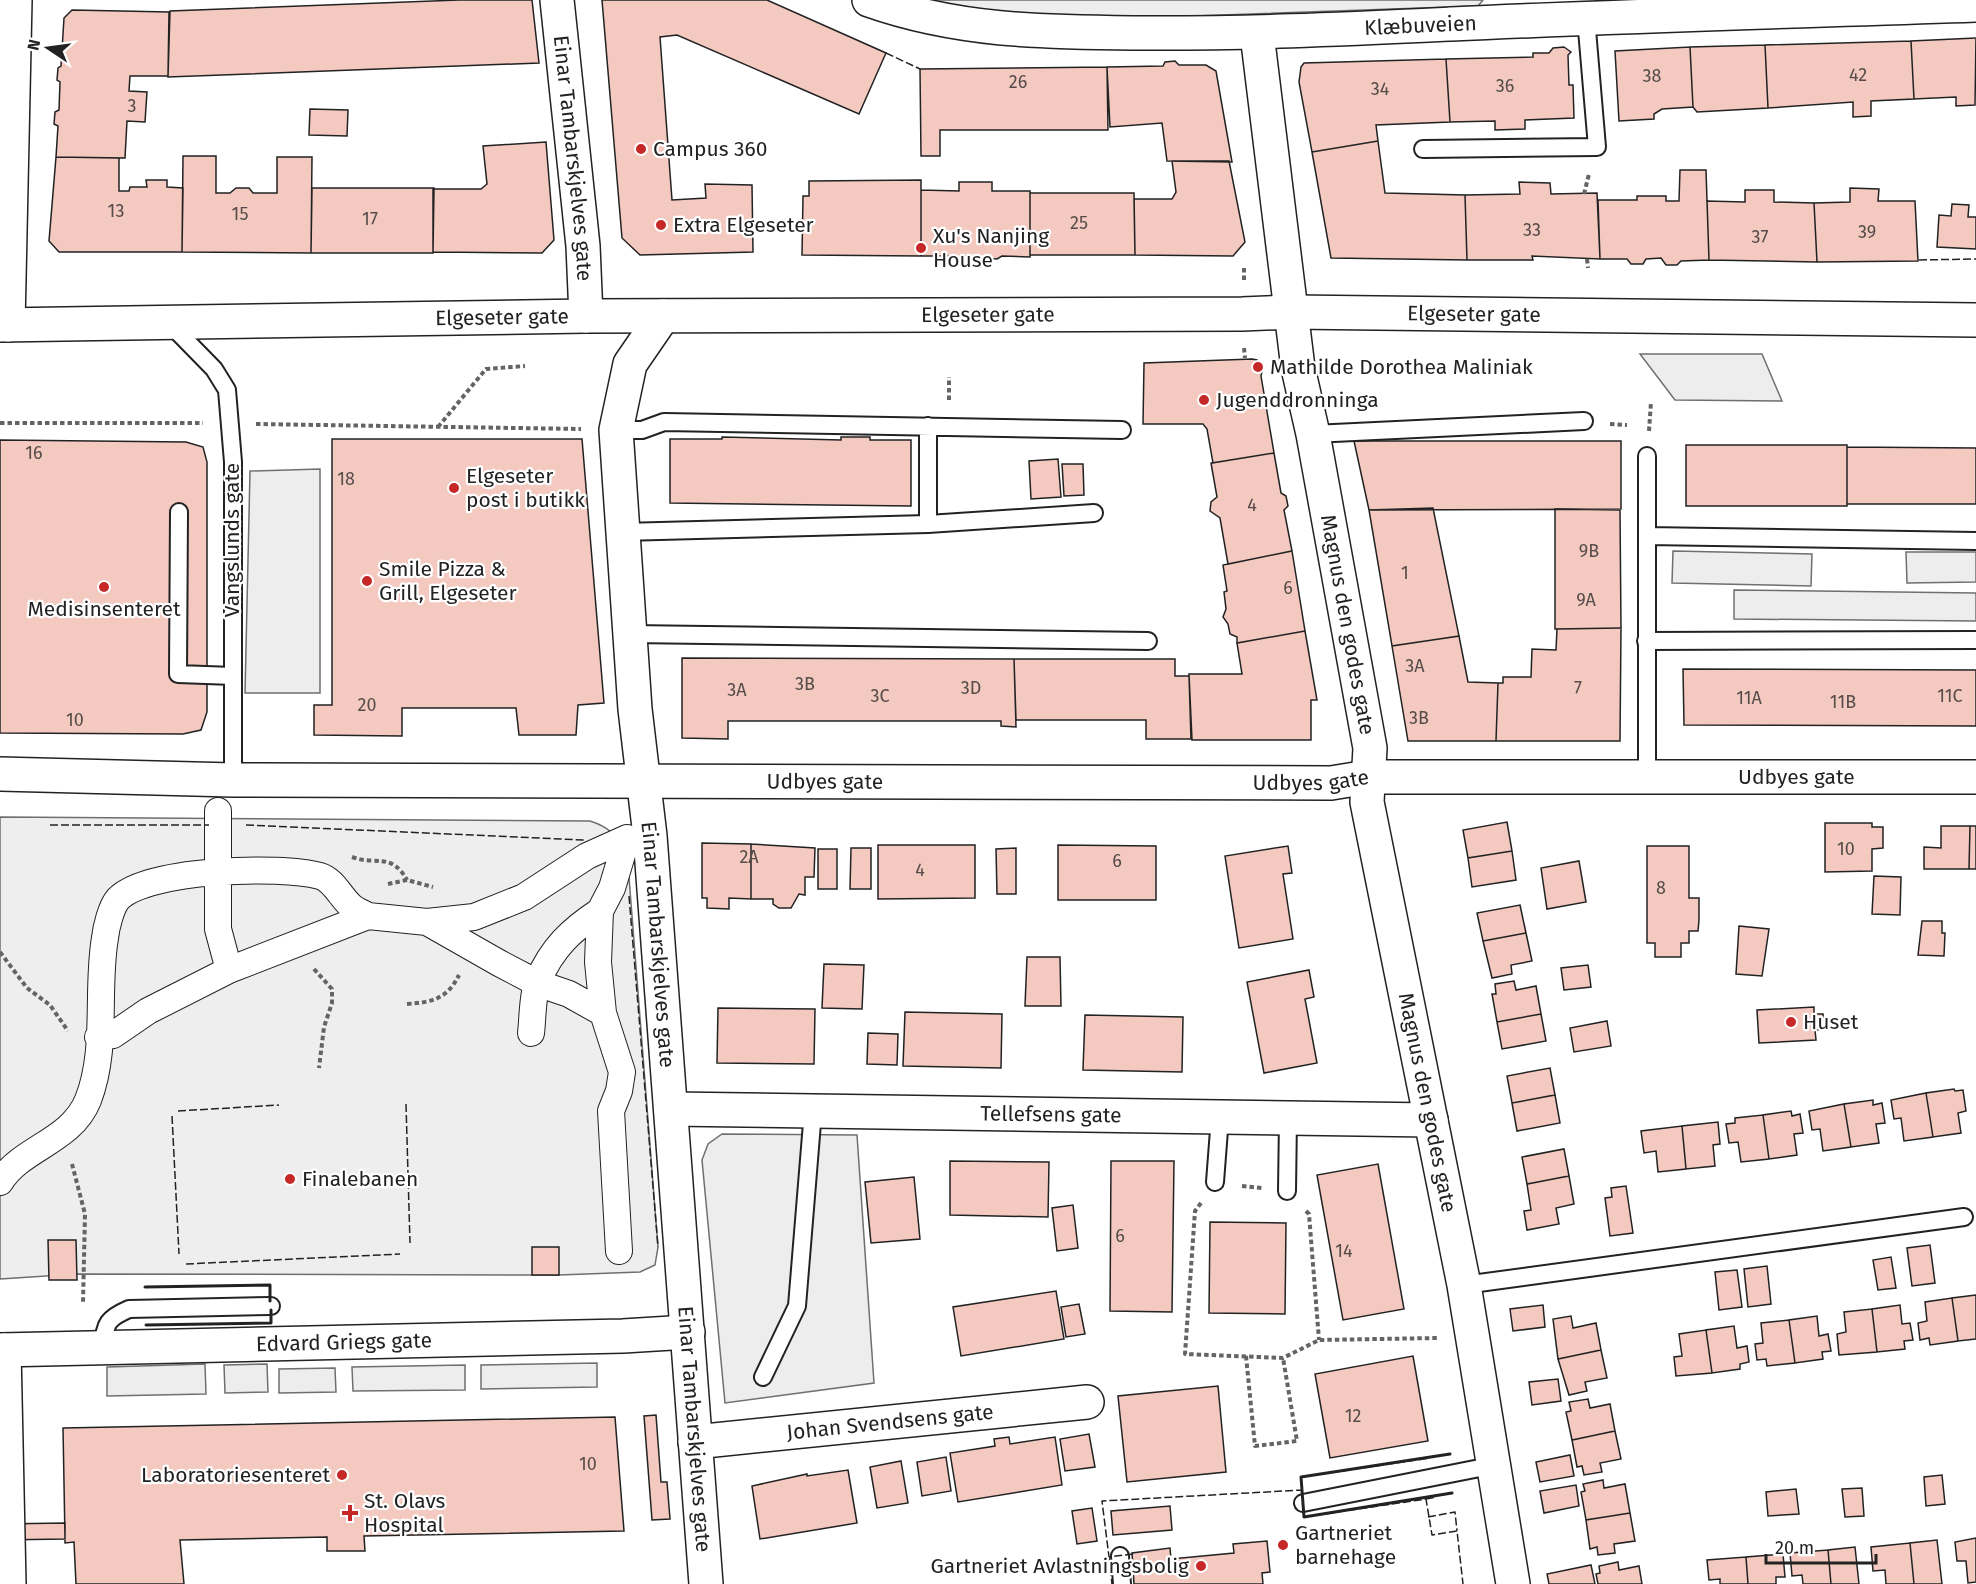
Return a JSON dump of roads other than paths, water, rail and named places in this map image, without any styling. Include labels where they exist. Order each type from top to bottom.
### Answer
[{"type":"street","points":[[4,325],[15,0]]},
{"type":"street","name":"Einar Tambarskjelves gate","points":[[557,0],[583,246],[586,316]]},
{"type":"street","name":"Klæbuveien","points":[[869,0],[910,15],[1026,32],[1257,34],[1586,18],[1976,5]]},
{"type":"street","name":"Magnus den godes gate","points":[[1257,34],[1298,368],[1313,434],[1370,748],[1367,802],[1464,1285],[1513,1584]]},
{"type":"street","name":"Elgeseter gate","points":[[4,325],[586,316],[1292,312],[1976,320]]},
{"type":"street","name":"Einar Tambarskjelves gate","points":[[663,316],[630,364],[603,430],[622,532],[635,709],[645,780],[688,1332],[705,1584]]},
{"type":"street","points":[[0,774],[233,780],[645,780]]},
{"type":"street","name":"Udbyes gate","points":[[645,780],[1331,783],[1368,777],[1976,777]]},
{"type":"street","points":[[218,811],[218,929],[229,970]]},
{"type":"street","points":[[0,1182],[5,1174],[34,1151],[64,1134],[87,1102],[96,1071],[105,936],[116,901],[137,885],[219,871],[288,871],[322,876],[352,907],[368,916],[427,922],[474,917],[524,897],[587,856],[627,838],[612,888],[600,911],[598,962],[603,1013],[622,1072],[611,1111],[619,1251]]},
{"type":"street","points":[[531,1033],[537,983],[569,931],[600,911]]},
{"type":"street","points":[[98,1037],[113,1035],[148,1011],[229,970],[368,916]]},
{"type":"street","points":[[427,922],[537,983],[569,994],[603,1013]]},
{"type":"street","name":"Tellefsens gate","points":[[671,1109],[1431,1120]]},
{"type":"street","name":"Edvard Griegs gate","points":[[2,1350],[623,1336],[688,1332]]},
{"type":"street","points":[[2,1350],[9,1584]]},
{"type":"street","name":"Johan Svendsens gate","points":[[695,1442],[1087,1402]]},
{"type":"lane","points":[[1423,149],[1597,147],[1586,18]]},
{"type":"lane","name":"Vangslunds gate","points":[[168,322],[214,369],[227,390],[233,462],[233,780]]},
{"type":"lane","points":[[1313,434],[1584,421]]},
{"type":"lane","points":[[603,430],[642,430],[664,422],[1122,430]]},
{"type":"lane","points":[[928,426],[928,524]]},
{"type":"lane","points":[[1647,456],[1647,777]]},
{"type":"lane","points":[[179,512],[178,674],[233,676]]},
{"type":"lane","points":[[622,532],[928,524],[1094,513]]},
{"type":"lane","points":[[1647,536],[1976,541]]},
{"type":"lane","points":[[630,634],[1148,641]]},
{"type":"lane","points":[[1647,640],[1976,640]]},
{"type":"lane","points":[[763,1377],[797,1306],[813,1111]]},
{"type":"lane","points":[[1215,1182],[1220,1117]]},
{"type":"lane","points":[[1287,1191],[1288,1118]]},
{"type":"lane","points":[[1464,1285],[1964,1216]]},
{"type":"lane","points":[[102,1348],[106,1324],[113,1316],[129,1309],[271,1306]]},
{"type":"lane","points":[[1303,1503],[1495,1465]]},
{"type":"lane","points":[[1120,1556],[1122,1584]]},
{"type":"place","name":"Campus 360","points":[[641,149]]},
{"type":"place","name":"Extra Elgeseter","points":[[661,225]]},
{"type":"place","name":"Xu's Nanjing House","points":[[921,248]]},
{"type":"place","name":"Mathilde Dorothea Maliniak","points":[[1258,367]]},
{"type":"place","name":"Jugenddronninga","points":[[1204,400]]},
{"type":"place","name":"Elgeseter post i butikk","points":[[454,488]]},
{"type":"place","name":"Smile Pizza & Grill, Elgeseter","points":[[367,581]]},
{"type":"place","name":"Medisinsenteret","points":[[104,587]]},
{"type":"place","name":"Huset","points":[[1791,1022]]},
{"type":"place","name":"Finalebanen","points":[[290,1179]]},
{"type":"place","name":"Laboratoriesenteret","points":[[342,1475]]},
{"type":"place","name":"St. Olavs Hospital","points":[[350,1513]]},
{"type":"place","name":"Gartneriet barnehage","points":[[1283,1545]]},
{"type":"place","name":"Gartneriet Avlastningsbolig","points":[[1201,1566]]}]
